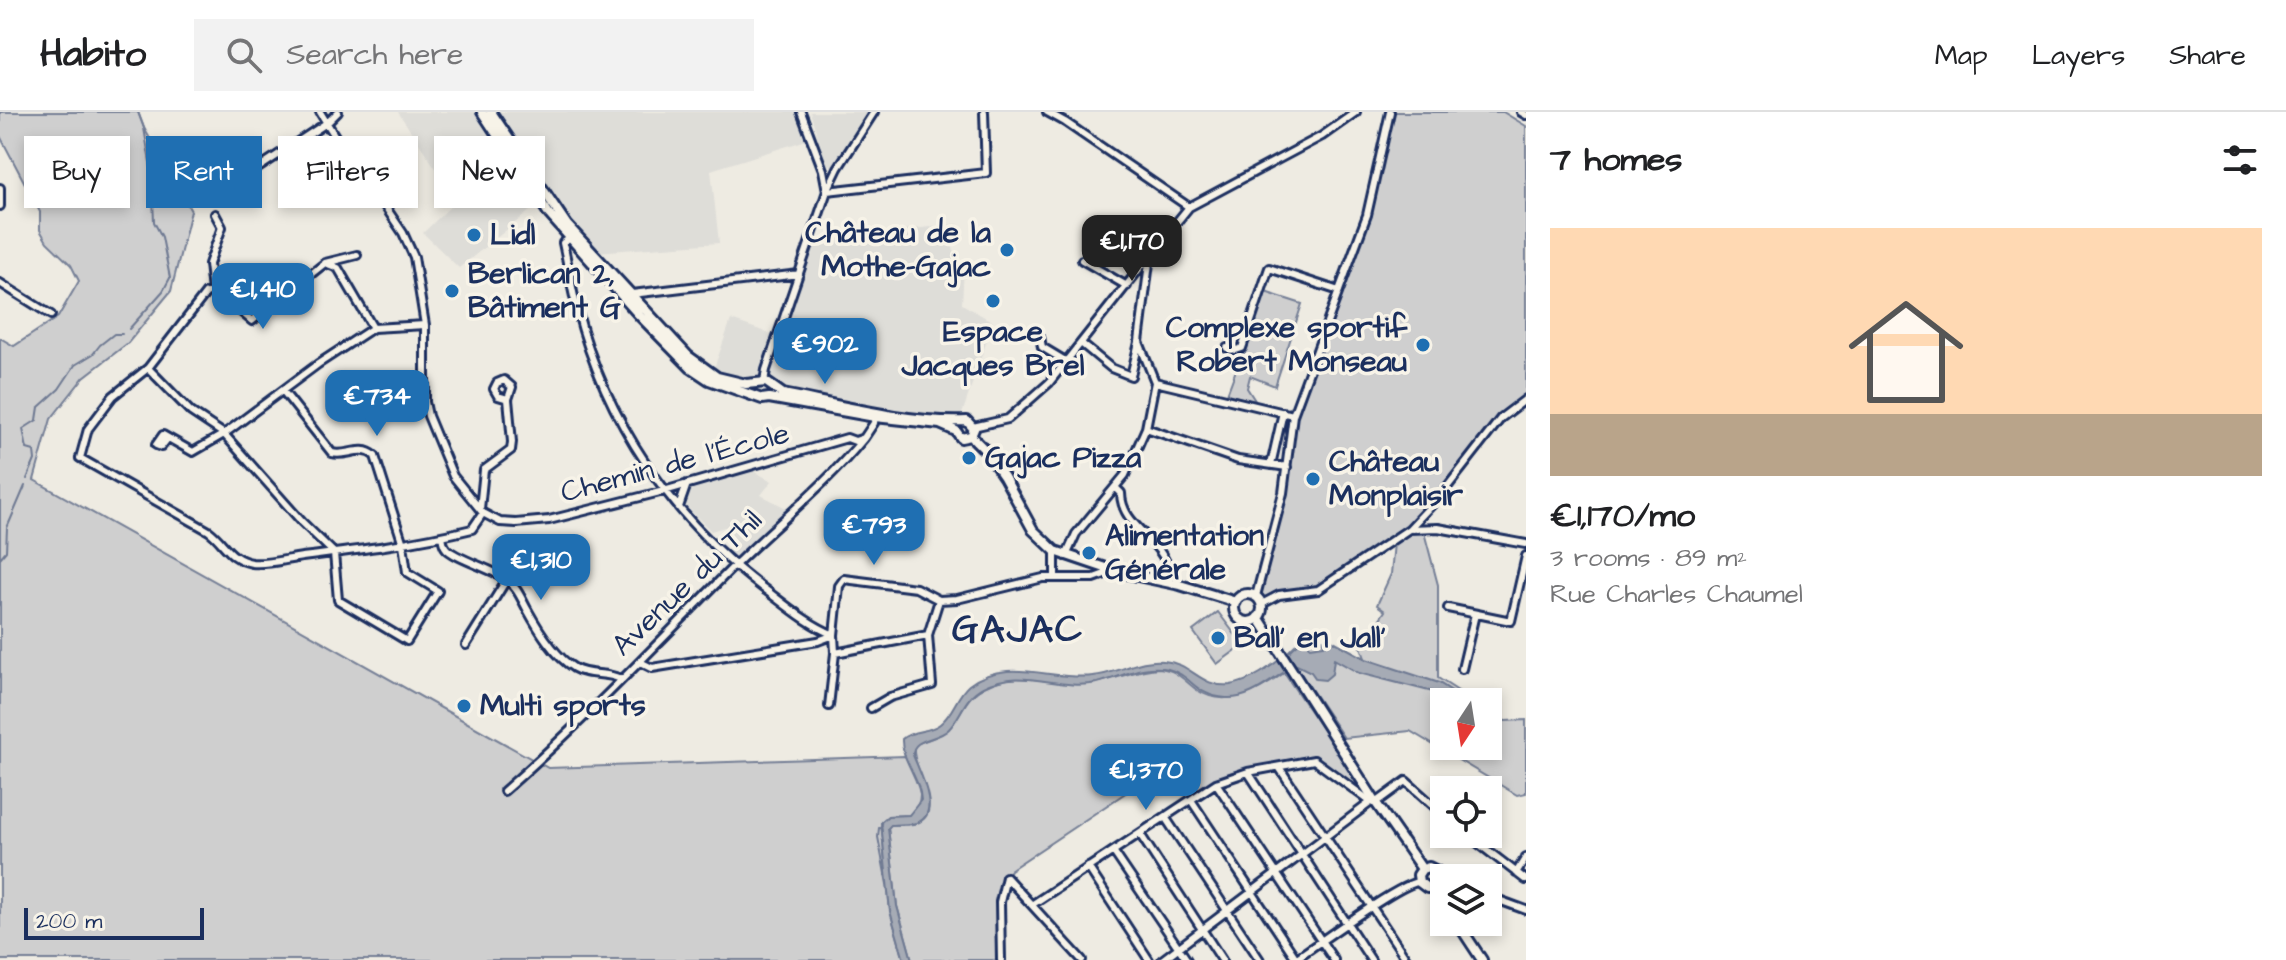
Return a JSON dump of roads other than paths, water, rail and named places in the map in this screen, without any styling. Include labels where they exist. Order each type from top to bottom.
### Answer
[{"type":"main road","points":[[482,112],[516,166],[569,239],[691,368],[709,380],[762,399],[771,393],[957,427],[967,421],[1004,477],[1033,530],[1055,551],[1114,571],[1236,602]]},
{"type":"main road","points":[[491,112],[567,225],[701,367],[735,383],[770,384],[771,393]]},
{"type":"main road","points":[[757,395],[756,390],[762,383]]},
{"type":"main road","points":[[957,427],[963,439],[972,432]]},
{"type":"main road","points":[[1258,617],[1249,621],[1240,619],[1235,611],[1236,602],[1245,594],[1259,600],[1258,617],[1281,656],[1374,802],[1422,869]]},
{"type":"main road","points":[[1430,867],[1422,869],[1418,875],[1419,882],[1430,888]]},
{"type":"main road","points":[[1466,936],[1482,960]]},
{"type":"street","points":[[320,112],[333,136]]},
{"type":"street","points":[[262,165],[328,122],[338,112]]},
{"type":"street","points":[[801,112],[823,170],[827,191]]},
{"type":"street","points":[[762,383],[827,191],[874,112]]},
{"type":"street","points":[[827,191],[986,173],[984,112]]},
{"type":"street","points":[[1047,112],[1189,207]]},
{"type":"street","points":[[972,432],[1008,419],[1049,383],[1189,207],[1322,136],[1356,112]]},
{"type":"street","points":[[1390,112],[1367,215],[1293,415],[1283,493],[1259,600],[1318,590],[1409,529],[1441,495],[1501,418],[1526,399]]},
{"type":"street","points":[[1521,112],[1526,115]]},
{"type":"street","points":[[0,188],[0,204]]},
{"type":"street","points":[[386,208],[409,243],[416,268],[425,325],[425,402],[428,416],[453,476],[482,511]]},
{"type":"street","points":[[212,291],[209,264],[222,227],[215,214]]},
{"type":"street","points":[[569,239],[563,243],[576,309],[590,352],[626,431],[664,491],[734,566],[815,627],[834,635]]},
{"type":"street","points":[[357,255],[325,263],[252,321],[219,293],[206,293],[148,368],[113,396],[96,418],[88,429],[80,458],[209,531],[226,551],[253,563],[403,544],[472,529],[482,511],[484,470],[511,450],[508,399]]},
{"type":"street","points":[[1082,344],[1111,368],[1131,376],[1139,342],[1150,255]]},
{"type":"street","points":[[1082,260],[1127,286]]},
{"type":"street","points":[[325,263],[338,268],[373,328]]},
{"type":"street","points":[[1227,348],[1242,348],[1269,268],[1339,291]]},
{"type":"street","points":[[630,295],[799,274]]},
{"type":"street","points":[[0,283],[51,315]]},
{"type":"street","points":[[168,438],[193,452],[224,434],[318,364],[373,328],[425,325]]},
{"type":"street","points":[[1040,337],[1042,347],[1067,362]]},
{"type":"street","points":[[1066,556],[1076,534],[1125,475],[1146,428],[1155,382],[1139,342]]},
{"type":"street","points":[[148,368],[191,412],[224,434],[302,522],[334,553],[338,600],[407,641],[438,591],[407,572],[403,544],[375,456],[369,451],[360,450],[340,455],[332,453],[283,391]]},
{"type":"street","points":[[1155,382],[1293,415]]},
{"type":"street","points":[[1271,465],[1283,412]]},
{"type":"street","points":[[864,438],[875,414]]},
{"type":"street","points":[[1146,428],[1238,460],[1287,467]]},
{"type":"street","name":"Chemin de l'École","points":[[482,511],[500,522],[549,520],[664,491],[847,438],[855,441],[864,438]]},
{"type":"street","name":"Avenue du Thil","points":[[504,791],[640,662],[734,566],[816,492],[864,438]]},
{"type":"street","points":[[679,507],[687,484]]},
{"type":"street","points":[[1115,487],[1121,493],[1121,504],[1126,515],[1166,558],[1170,567],[1169,583]]},
{"type":"street","points":[[1409,529],[1438,528],[1526,544]]},
{"type":"street","points":[[442,536],[446,548],[455,555],[507,579],[518,590],[550,645],[573,668],[599,676],[612,674],[620,679]]},
{"type":"street","points":[[1055,551],[1055,578]]},
{"type":"street","points":[[1448,608],[1511,621],[1526,556]]},
{"type":"street","points":[[829,706],[839,586],[844,579],[916,588],[939,600],[1055,578],[1102,577],[1114,571]]},
{"type":"street","points":[[466,645],[507,579]]},
{"type":"street","points":[[871,708],[890,697],[932,685],[928,635],[939,600]]},
{"type":"street","points":[[1462,669],[1475,614]]},
{"type":"street","points":[[640,662],[652,668],[818,641],[834,635]]},
{"type":"street","points":[[835,653],[928,635]]},
{"type":"street","points":[[1033,904],[1216,783],[1248,772],[1314,760],[1374,802]]},
{"type":"street","points":[[1279,767],[1407,960]]},
{"type":"street","points":[[1248,772],[1371,960]]},
{"type":"street","points":[[1162,960],[1276,873],[1406,781],[1430,802]]},
{"type":"street","points":[[1216,783],[1334,960]]},
{"type":"street","points":[[1191,800],[1296,959],[1410,882],[1419,882]]},
{"type":"street","points":[[1165,817],[1260,960]]},
{"type":"street","points":[[1140,834],[1222,960]]},
{"type":"street","points":[[1484,848],[1526,880]]},
{"type":"street","points":[[1113,851],[1187,960]]},
{"type":"street","points":[[1516,873],[1526,857]]},
{"type":"street","points":[[1088,867],[1149,960]]},
{"type":"street","points":[[1001,960],[1000,902],[1006,877],[1082,960]]},
{"type":"street","points":[[1502,902],[1525,911]]},
{"type":"waterway","points":[[129,329],[163,291],[170,278],[162,237],[154,222],[152,174],[138,112]]},
{"type":"waterway","points":[[27,479],[35,460],[34,451],[27,449],[23,429],[37,420],[39,407],[59,389],[75,365],[93,354],[114,334],[122,334]]},
{"type":"waterway","points":[[0,558],[6,551],[7,528],[25,486]]},
{"type":"waterway","points":[[882,825],[878,837],[887,884]]},
{"type":"place","name":"Lidl","points":[[474,235]]},
{"type":"place","name":"Château de la Mothe-Gajac","points":[[1007,250]]},
{"type":"place","name":"Berlican 2, Bâtiment G","points":[[452,291]]},
{"type":"place","name":"Espace Jacques Brel","points":[[993,301]]},
{"type":"place","name":"Complexe sportif Robert Monseau","points":[[1423,345]]},
{"type":"place","name":"Gajac Pizza","points":[[969,458]]},
{"type":"place","name":"Château Monplaisir","points":[[1313,479]]},
{"type":"place","name":"Alimentation Générale","points":[[1089,553]]},
{"type":"place","name":"Ball' en Jall'","points":[[1218,638]]},
{"type":"place","name":"Multi sports","points":[[464,706]]},
{"type":"district","name":"GAJAC","points":[[1018,630]]}]
